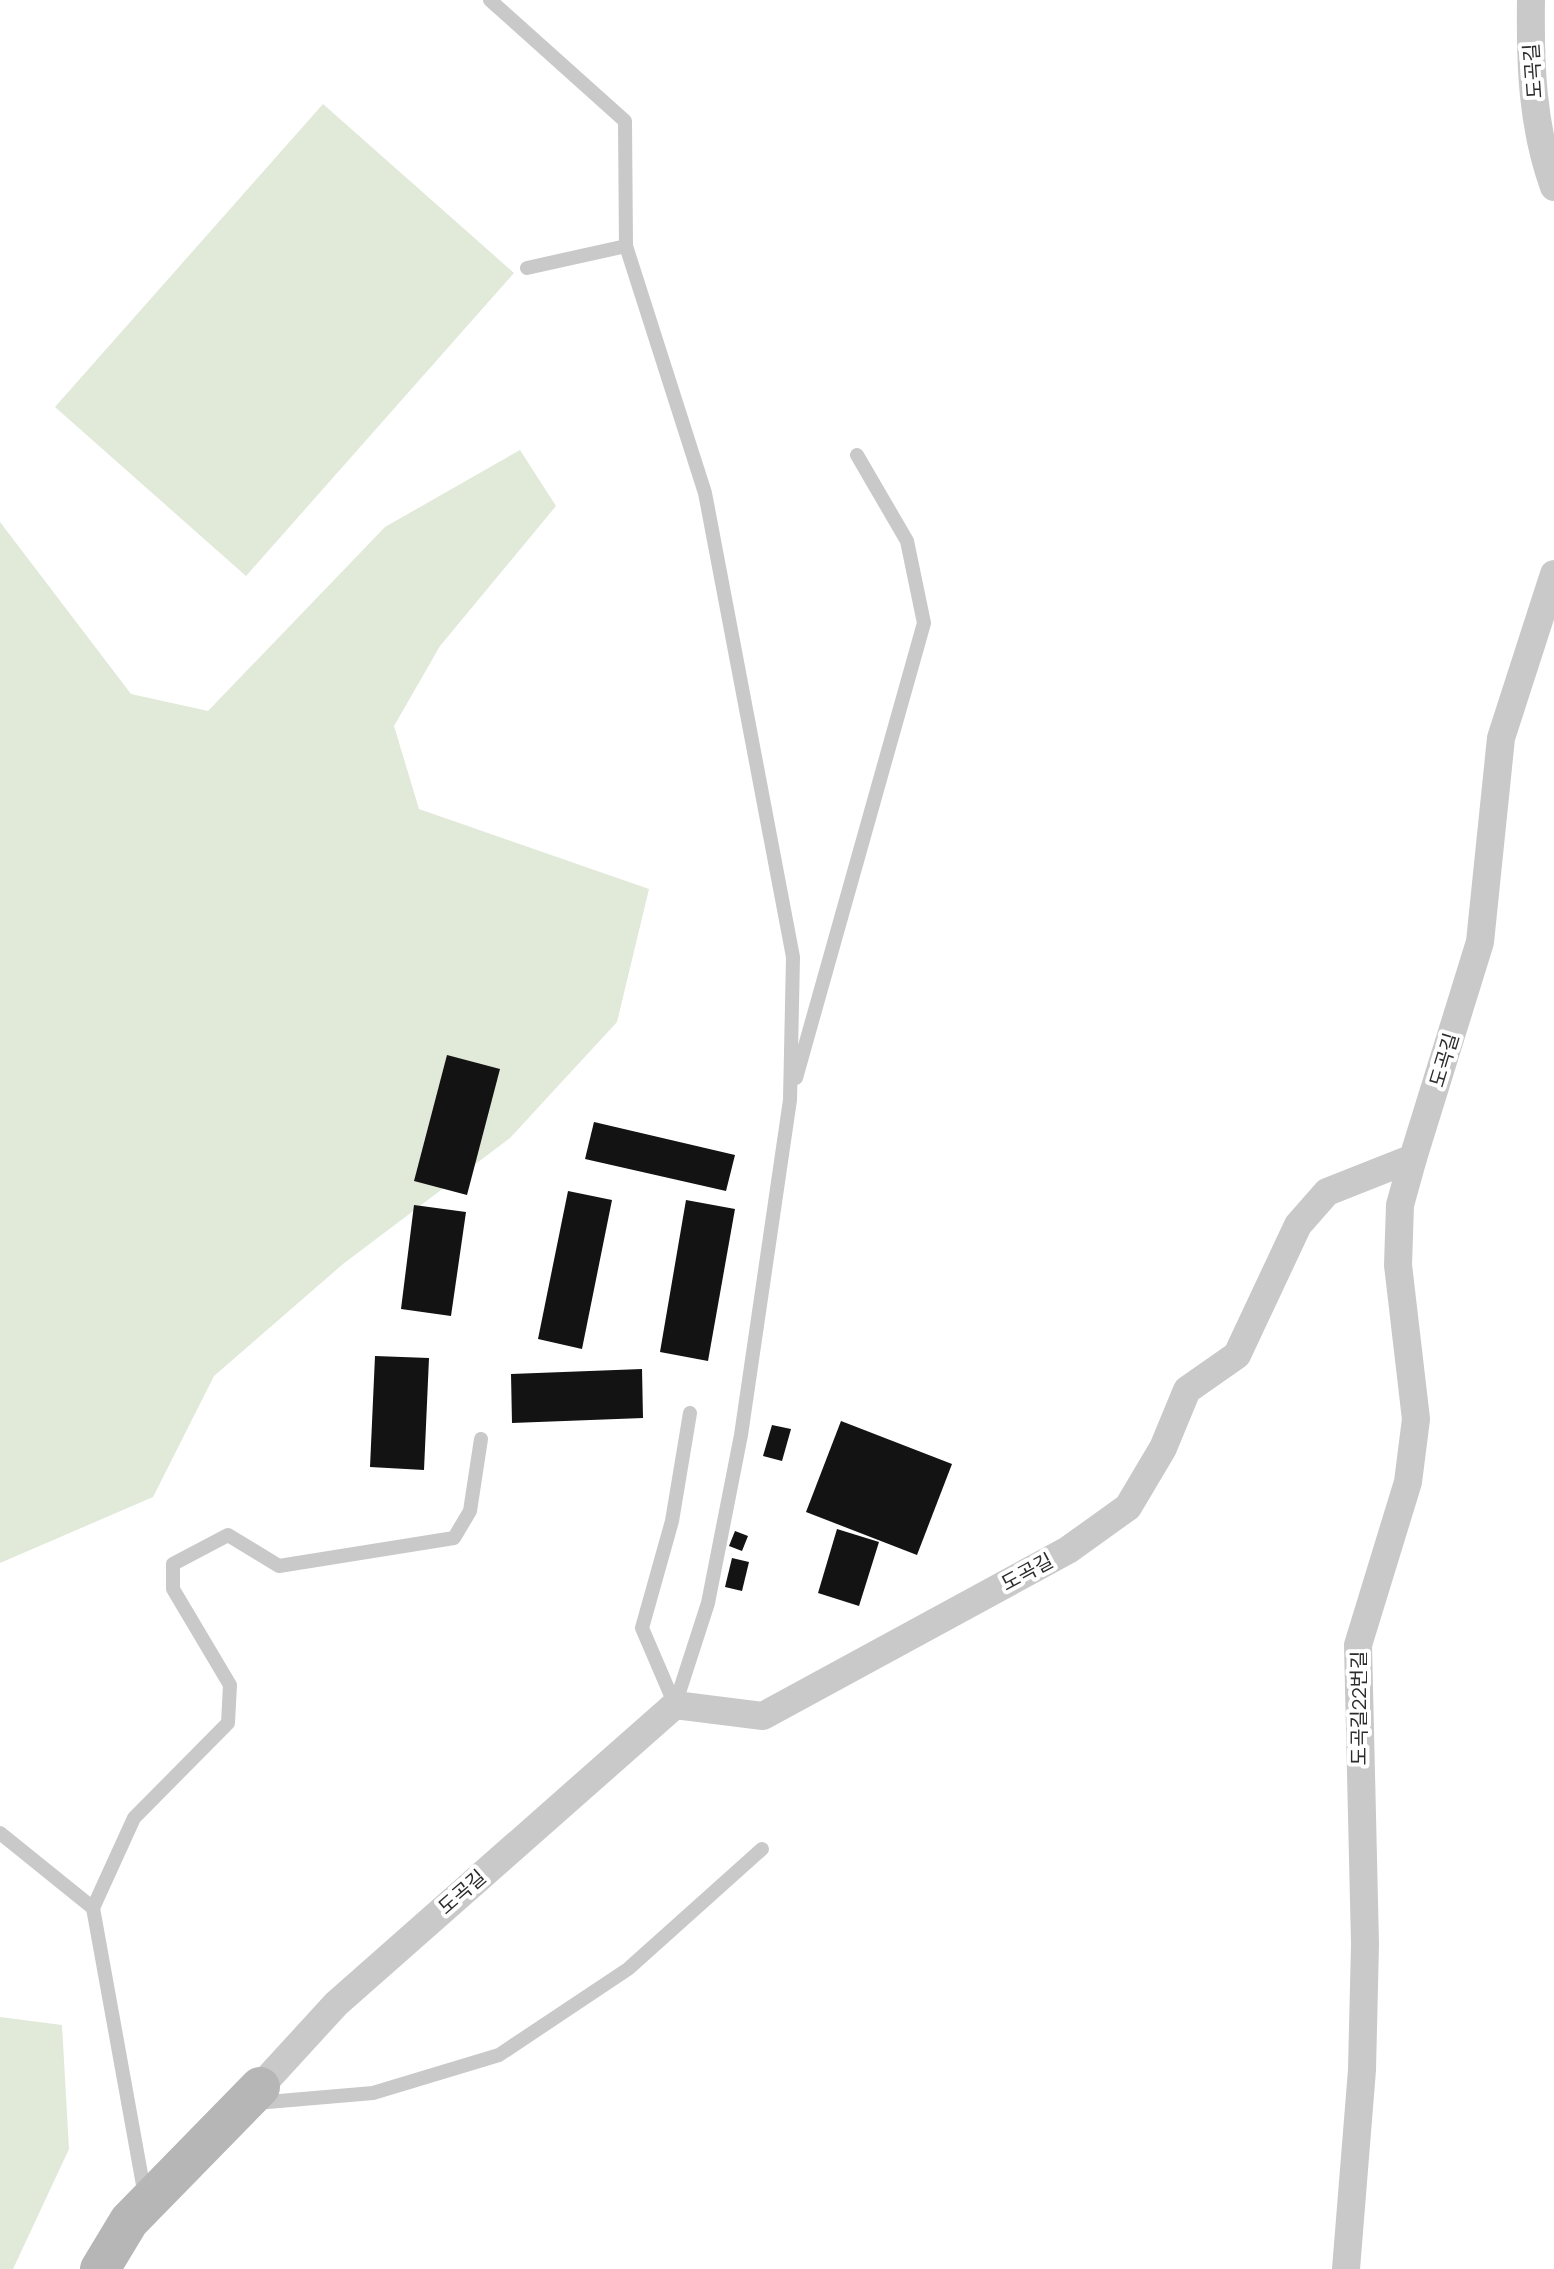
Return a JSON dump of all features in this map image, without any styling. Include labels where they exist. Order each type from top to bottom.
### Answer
[{"type":"street","name":"도곡길","points":[[1531,0],[1530,64],[1535,107],[1541,149],[1554,187]]},
{"type":"street","name":"도곡길","points":[[100,2269],[129,2221],[336,2004],[675,1705],[763,1716],[1068,1550],[1128,1507],[1163,1448],[1187,1390],[1237,1355],[1298,1225],[1327,1192],[1413,1158],[1480,942],[1501,738],[1537,618],[1554,574]]},
{"type":"street","name":"도곡길22번길","points":[[1346,2269],[1363,2055],[1365,1944],[1358,1645],[1408,1482],[1416,1419],[1398,1265],[1400,1205],[1413,1158]]},
{"type":"lane","points":[[490,0],[625,121],[626,246],[705,493],[793,957],[790,1100],[741,1435],[708,1603],[675,1705]]},
{"type":"lane","points":[[527,268],[626,246]]},
{"type":"lane","points":[[790,1100],[924,623],[907,541],[857,455]]},
{"type":"lane","points":[[675,1705],[642,1628],[672,1521],[690,1413]]},
{"type":"lane","points":[[146,2204],[93,1908],[134,1818],[228,1723],[230,1685],[173,1589],[173,1564],[228,1535],[279,1566],[454,1538],[470,1511],[481,1439]]},
{"type":"lane","points":[[0,1833],[93,1908]]},
{"type":"lane","points":[[252,2095],[373,2093],[499,2055],[628,1969],[762,1849]]},
{"type":"green space","points":[[323,104],[514,273],[246,576],[55,407]]},
{"type":"green space","points":[[520,450],[556,506],[440,646],[394,726],[419,809],[649,889],[617,1022],[510,1138],[343,1264],[214,1376],[153,1497],[0,1563],[0,522],[131,694],[208,711],[385,527]]},
{"type":"green space","points":[[0,2017],[62,2025],[69,2149],[13,2269],[0,2269]]},
{"type":"building","points":[[447,1055],[500,1069],[467,1195],[414,1181]]},
{"type":"building","points":[[594,1122],[735,1155],[726,1191],[585,1159]]},
{"type":"building","points":[[568,1191],[612,1200],[582,1349],[538,1339]]},
{"type":"building","points":[[686,1200],[735,1209],[708,1361],[660,1352]]},
{"type":"building","points":[[414,1205],[466,1212],[451,1316],[401,1309]]},
{"type":"building","points":[[375,1356],[429,1358],[424,1470],[370,1467]]},
{"type":"building","points":[[642,1369],[643,1418],[512,1423],[511,1374]]},
{"type":"building","points":[[841,1421],[952,1464],[917,1555],[806,1512]]},
{"type":"building","points":[[772,1425],[791,1429],[782,1461],[763,1456]]},
{"type":"building","points":[[837,1529],[879,1542],[859,1606],[818,1593]]},
{"type":"building","points":[[735,1531],[748,1536],[742,1551],[729,1546]]},
{"type":"building","points":[[732,1558],[749,1562],[742,1591],[725,1587]]}]
